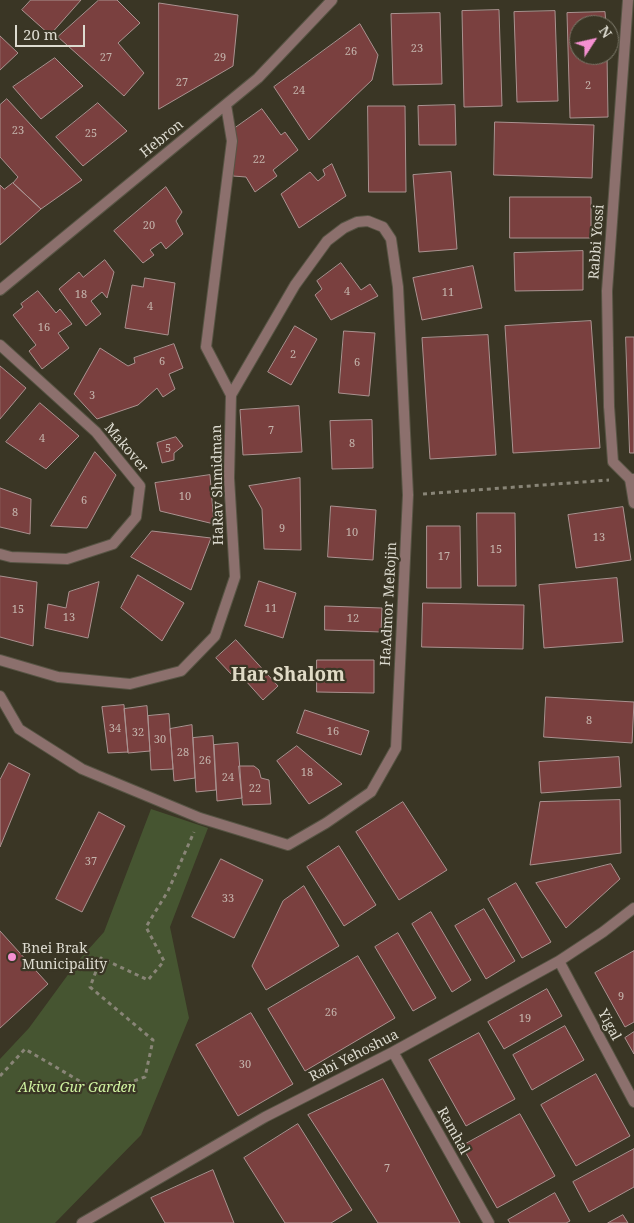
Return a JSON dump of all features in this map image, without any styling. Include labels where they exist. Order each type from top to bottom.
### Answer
[{"type":"street","name":"Hebron","points":[[0,290],[258,78],[332,0]]},
{"type":"street","name":"Rabbi Yossi","points":[[628,0],[607,291],[609,406],[614,462],[632,479]]},
{"type":"street","name":"HaRav Shmidman","points":[[0,660],[58,677],[130,684],[181,671],[216,636],[235,577],[229,478],[231,395],[206,347],[232,142],[226,104]]},
{"type":"street","name":"HaAdmor MeRojin","points":[[0,696],[19,729],[82,769],[200,818],[288,845],[326,824],[371,792],[396,748],[408,495],[398,287],[391,239],[383,227],[368,221],[357,222],[344,228],[327,241],[295,284],[231,395]]},
{"type":"street","name":"Makover","points":[[0,345],[96,432],[140,486],[136,516],[113,544],[67,559],[11,557],[0,554]]},
{"type":"street","points":[[632,479],[634,503]]},
{"type":"street","name":"Rabi Yehoshua","points":[[82,1223],[265,1117],[393,1052],[559,961],[603,932],[634,908]]},
{"type":"street","name":"Yigal","points":[[559,961],[634,1102]]},
{"type":"street","name":"Ramhal","points":[[393,1052],[489,1223]]},
{"type":"path","points":[[408,495],[632,479]]},
{"type":"path","points":[[0,1076],[25,1049],[100,1093],[145,1077],[153,1040],[90,988],[101,958],[148,980],[164,961],[146,926],[168,890],[200,818]]},
{"type":"green space","name":"Akiva Gur Garden","points":[[151,809],[208,828],[170,927],[189,1018],[141,1135],[55,1223],[0,1223],[0,1059],[29,1028],[78,961],[104,932]]},
{"type":"building","points":[[31,0],[81,0],[50,35],[22,10]]},
{"type":"building","points":[[99,0],[117,0],[140,23],[118,43],[144,73],[124,96],[58,37]]},
{"type":"building","points":[[159,3],[238,15],[233,66],[159,109]]},
{"type":"building","points":[[499,10],[502,106],[464,107],[462,11]]},
{"type":"building","points":[[555,11],[558,101],[517,102],[514,12]]},
{"type":"building","points":[[605,12],[605,15],[569,15],[569,65],[607,65],[608,117],[570,118],[567,13]]},
{"type":"building","points":[[440,13],[442,84],[393,85],[391,14]]},
{"type":"building","points":[[360,24],[378,55],[372,80],[309,140],[274,87]]},
{"type":"building","points":[[0,36],[18,53],[0,70]]},
{"type":"building","points":[[55,58],[83,86],[41,119],[13,87]]},
{"type":"building","points":[[7,99],[82,180],[41,209],[13,183],[18,177],[0,157],[0,105]]},
{"type":"building","points":[[98,103],[127,131],[83,166],[56,137]]},
{"type":"building","points":[[455,105],[456,145],[419,145],[418,106]]},
{"type":"building","points":[[368,106],[405,106],[406,192],[369,192]]},
{"type":"building","points":[[262,109],[281,135],[285,132],[298,150],[273,170],[277,176],[255,192],[246,177],[233,176],[235,128]]},
{"type":"building","points":[[495,122],[594,125],[592,178],[494,175]]},
{"type":"building","points":[[332,164],[346,196],[299,228],[281,194],[310,172],[318,181],[325,175],[323,170]]},
{"type":"building","points":[[451,172],[457,249],[419,252],[413,175]]},
{"type":"building","points":[[13,183],[41,209],[0,245],[0,185],[4,189]]},
{"type":"building","points":[[166,187],[182,212],[176,221],[183,234],[166,249],[161,242],[150,250],[154,255],[143,263],[114,231]]},
{"type":"building","points":[[510,197],[591,197],[591,238],[510,238]]},
{"type":"building","points":[[583,251],[583,290],[515,291],[514,253]]},
{"type":"building","points":[[105,260],[114,272],[107,298],[102,292],[91,301],[101,314],[86,326],[59,289],[79,272],[83,277]]},
{"type":"building","points":[[341,263],[361,290],[370,284],[378,296],[331,320],[315,295],[322,289],[317,281]]},
{"type":"building","points":[[473,266],[482,308],[422,320],[413,278]]},
{"type":"building","points":[[145,278],[175,283],[168,335],[125,328],[132,285],[143,287]]},
{"type":"building","points":[[38,291],[56,313],[60,309],[72,324],[58,333],[69,348],[42,369],[29,351],[36,345],[13,315],[23,307],[21,304]]},
{"type":"building","points":[[591,321],[600,448],[513,453],[505,326]]},
{"type":"building","points":[[295,326],[317,339],[291,385],[268,372]]},
{"type":"building","points":[[344,331],[375,333],[369,396],[339,393]]},
{"type":"building","points":[[488,335],[496,455],[430,459],[422,338]]},
{"type":"building","points":[[626,337],[634,337],[634,453],[630,453]]},
{"type":"building","points":[[174,344],[183,368],[169,374],[175,389],[163,397],[157,388],[138,405],[97,419],[74,394],[100,348],[128,366],[135,363],[134,358]]},
{"type":"building","points":[[0,366],[26,388],[0,419]]},
{"type":"building","points":[[40,403],[79,436],[46,469],[6,442]]},
{"type":"building","points":[[299,406],[302,452],[243,455],[240,410]]},
{"type":"building","points":[[372,420],[373,468],[332,469],[330,421]]},
{"type":"building","points":[[176,437],[183,446],[174,453],[174,460],[162,463],[157,443]]},
{"type":"building","points":[[95,452],[116,475],[87,528],[51,526]]},
{"type":"building","points":[[210,475],[214,524],[160,511],[155,483]]},
{"type":"building","points":[[300,478],[301,550],[264,549],[262,509],[249,486]]},
{"type":"building","points":[[0,488],[31,499],[30,534],[0,527]]},
{"type":"building","points":[[331,506],[376,510],[373,560],[328,557]]},
{"type":"building","points":[[623,507],[631,560],[576,568],[568,515]]},
{"type":"building","points":[[477,513],[515,513],[516,586],[478,586]]},
{"type":"building","points":[[427,526],[460,526],[461,588],[427,588]]},
{"type":"building","points":[[152,531],[211,538],[191,590],[131,557]]},
{"type":"building","points":[[138,575],[184,603],[162,641],[121,608]]},
{"type":"building","points":[[0,576],[37,582],[33,646],[0,637]]},
{"type":"building","points":[[617,578],[623,642],[544,648],[539,585]]},
{"type":"building","points":[[259,581],[296,593],[283,638],[245,626]]},
{"type":"building","points":[[99,582],[88,638],[45,628],[48,604],[66,608],[69,592]]},
{"type":"building","points":[[423,603],[524,605],[523,649],[422,647]]},
{"type":"building","points":[[325,606],[382,608],[381,632],[325,630]]},
{"type":"building","points":[[236,640],[278,686],[263,700],[236,670],[231,674],[216,658]]},
{"type":"building","points":[[317,660],[374,660],[374,693],[317,692]]},
{"type":"building","points":[[546,697],[634,702],[632,743],[544,737]]},
{"type":"building","points":[[124,705],[128,752],[108,753],[102,707]]},
{"type":"building","points":[[147,706],[150,751],[128,753],[124,709]]},
{"type":"building","points":[[305,710],[369,731],[361,755],[297,733]]},
{"type":"building","points":[[169,714],[173,769],[151,770],[148,716]]},
{"type":"building","points":[[192,725],[195,778],[174,781],[170,729]]},
{"type":"building","points":[[213,736],[216,790],[196,792],[193,738]]},
{"type":"building","points":[[238,743],[242,798],[217,801],[214,745]]},
{"type":"building","points":[[297,746],[342,784],[309,804],[277,761]]},
{"type":"building","points":[[619,757],[621,787],[541,793],[539,762]]},
{"type":"building","points":[[9,763],[30,774],[0,847],[0,780]]},
{"type":"building","points":[[239,766],[254,766],[259,770],[261,778],[269,780],[271,804],[243,805]]},
{"type":"building","points":[[620,800],[621,853],[530,865],[540,802]]},
{"type":"building","points":[[403,802],[447,870],[399,900],[356,832]]},
{"type":"building","points":[[99,812],[125,826],[82,912],[56,899]]},
{"type":"building","points":[[339,846],[376,905],[344,926],[307,867]]},
{"type":"building","points":[[221,859],[263,880],[234,938],[192,917]]},
{"type":"building","points":[[611,864],[620,879],[566,928],[536,883]]},
{"type":"building","points":[[516,883],[551,942],[522,958],[488,899]]},
{"type":"building","points":[[304,886],[339,946],[266,990],[252,966],[283,901]]},
{"type":"building","points":[[484,909],[515,961],[486,979],[455,926]]},
{"type":"building","points":[[431,912],[471,980],[452,992],[412,924]]},
{"type":"building","name":"Bnei Brak Municipality","points":[[0,931],[48,984],[0,1028]]},
{"type":"building","points":[[398,933],[436,998],[413,1011],[375,947]]},
{"type":"building","points":[[634,951],[634,1022],[625,1027],[595,973]]},
{"type":"building","points":[[358,956],[395,1018],[305,1071],[268,1009]]},
{"type":"building","points":[[547,989],[562,1016],[504,1049],[488,1022]]},
{"type":"building","points":[[251,1013],[293,1084],[238,1116],[196,1045]]},
{"type":"building","points":[[565,1026],[584,1060],[532,1090],[513,1055]]},
{"type":"building","points":[[634,1032],[634,1054],[625,1038]]},
{"type":"building","points":[[479,1033],[515,1099],[466,1126],[429,1060]]},
{"type":"building","points":[[596,1074],[630,1136],[576,1166],[541,1105]]},
{"type":"building","points":[[383,1079],[460,1223],[378,1223],[308,1115]]},
{"type":"building","points":[[520,1114],[555,1176],[497,1208],[462,1146]]},
{"type":"building","points":[[298,1124],[352,1210],[331,1223],[285,1223],[244,1158]]},
{"type":"building","points":[[634,1149],[634,1187],[589,1212],[573,1182]]},
{"type":"building","points":[[213,1170],[234,1223],[165,1223],[151,1198]]},
{"type":"building","points":[[555,1193],[570,1221],[566,1223],[510,1223],[508,1220]]},
{"type":"building","points":[[623,1215],[628,1223],[608,1223]]},
{"type":"place","name":"Bnei Brak Municipality","points":[[12,957]]},
{"type":"district","name":"Har Shalom","points":[[288,676]]}]
